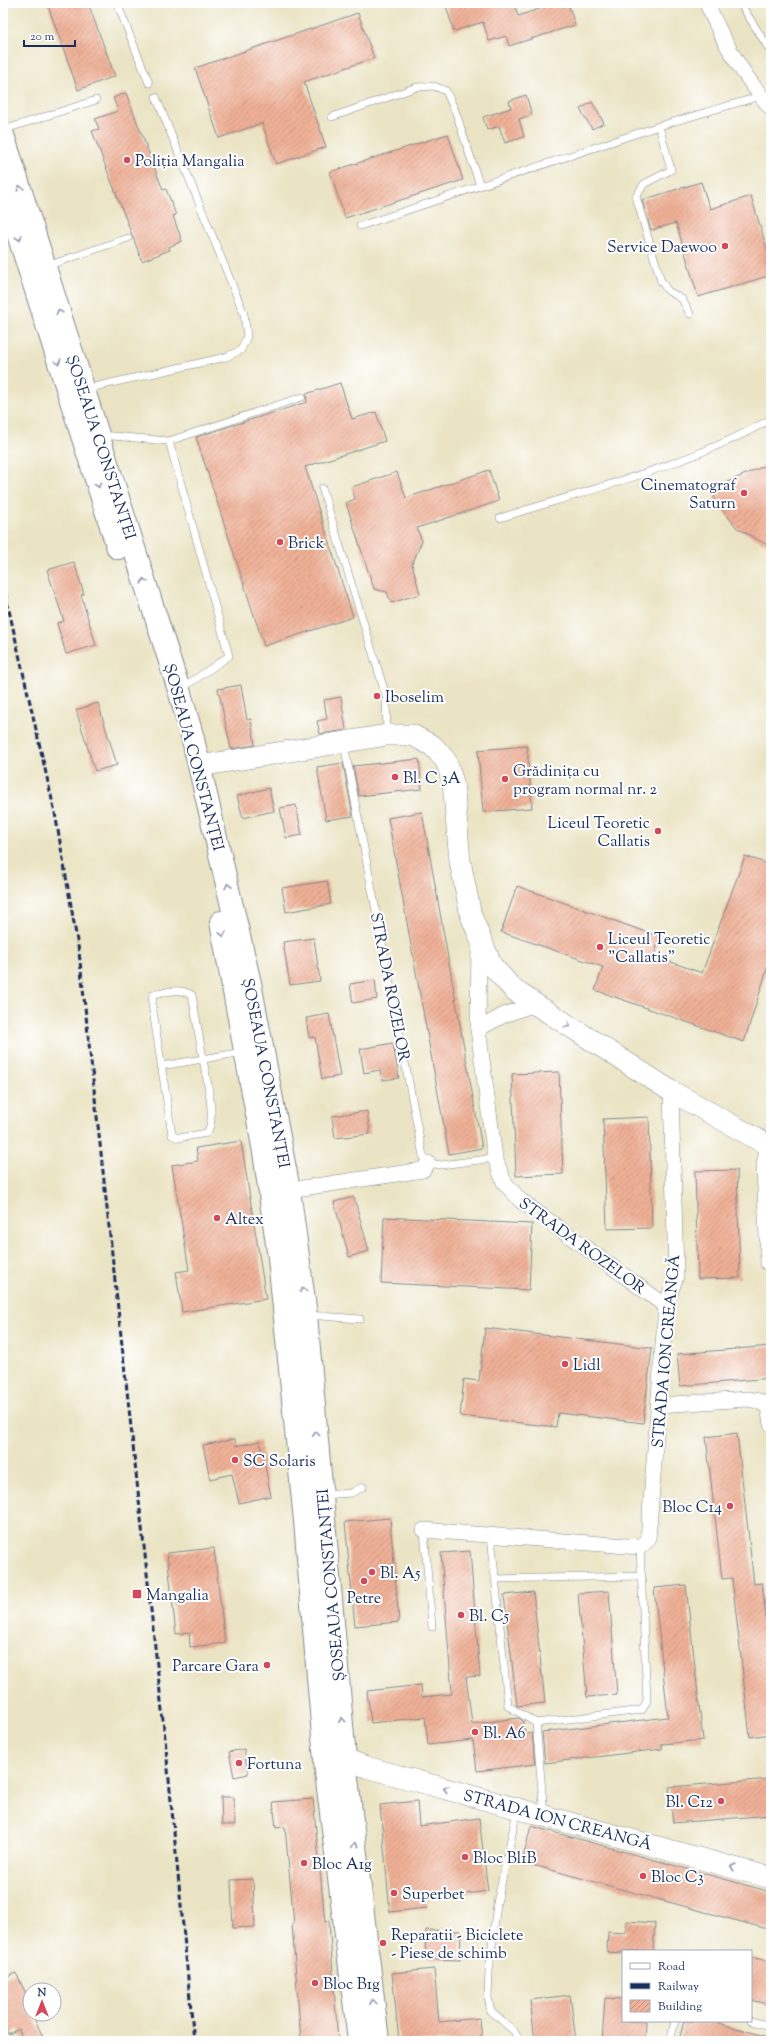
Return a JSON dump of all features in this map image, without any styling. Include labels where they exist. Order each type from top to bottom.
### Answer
[{"type":"main road","name":"ȘOSEAUA CONSTANȚEI","points":[[3,135],[37,270],[76,391],[179,744],[225,942],[246,1052],[264,1152],[279,1258],[302,1486],[326,1772],[359,2041]]},
{"type":"main road","name":"ȘOSEAUA CONSTANȚEI","points":[[3,187],[37,270]]},
{"type":"main road","name":"ȘOSEAUA CONSTANȚEI","points":[[76,391],[99,434],[179,690],[199,766],[250,983],[289,1190],[306,1315],[346,1759],[378,2041]]},
{"type":"street","points":[[707,3],[717,25],[761,96],[771,108]]},
{"type":"street","name":"STRADA ROZELOR","points":[[199,766],[387,736],[412,736],[433,746],[446,760],[453,782],[460,861],[470,916],[492,966],[514,990],[535,1004],[671,1091],[769,1146],[764,1164],[768,1263],[771,1264]]},
{"type":"street","name":"STRADA ROZELOR","points":[[479,938],[478,1029],[495,1158],[504,1182],[520,1200],[666,1306]]},
{"type":"street","points":[[478,1029],[504,1014],[535,1004]]},
{"type":"street","name":"STRADA ION CREANGĂ","points":[[644,1543],[659,1405],[666,1306],[676,1276],[671,1091]]},
{"type":"street","points":[[289,1190],[423,1170],[428,1163]]},
{"type":"street","points":[[659,1405],[748,1399],[759,1401],[768,1407],[771,1424]]},
{"type":"street","points":[[424,1530],[491,1536],[644,1543]]},
{"type":"street","name":"STRADA ION CREANGĂ","points":[[346,1759],[366,1767],[771,1878]]},
{"type":"lane","points":[[117,3],[149,83]]},
{"type":"lane","points":[[740,3],[771,52]]},
{"type":"lane","points":[[332,117],[417,87],[434,86],[446,91],[456,114],[480,186]]},
{"type":"lane","points":[[360,226],[659,126],[761,96]]},
{"type":"lane","points":[[76,391],[226,358],[241,350],[247,336],[244,314],[156,97]]},
{"type":"lane","points":[[3,130],[96,100]]},
{"type":"lane","points":[[659,126],[671,170],[644,184],[636,197],[661,281],[668,291],[682,299],[690,314]]},
{"type":"lane","points":[[37,270],[128,238]]},
{"type":"lane","points":[[99,434],[169,441],[302,397]]},
{"type":"lane","points":[[500,518],[659,468],[742,436],[771,419]]},
{"type":"lane","points":[[169,441],[229,656],[179,690]]},
{"type":"lane","points":[[322,488],[386,696],[387,736]]},
{"type":"lane","name":"STRADA ROZELOR","points":[[344,743],[423,1156],[428,1163]]},
{"type":"lane","points":[[175,990],[186,991],[192,994],[204,1059],[212,1116],[211,1128],[207,1133],[178,1138],[172,1135],[152,1004],[153,994],[175,990]]},
{"type":"lane","points":[[161,1066],[246,1052]]},
{"type":"lane","points":[[428,1163],[441,1165],[495,1158]]},
{"type":"lane","points":[[306,1315],[360,1319]]},
{"type":"lane","points":[[322,1496],[351,1492],[363,1487]]},
{"type":"lane","points":[[424,1530],[432,1627]]},
{"type":"lane","points":[[491,1536],[508,1706],[536,1723],[544,1815]]},
{"type":"lane","name":"STRADA ION CREANGĂ","points":[[536,1723],[642,1710],[647,1701],[642,1576],[644,1543]]},
{"type":"lane","points":[[495,1579],[642,1576]]},
{"type":"lane","points":[[517,1809],[497,1903],[489,1970],[488,1998],[491,2011],[514,2031],[520,2041]]},
{"type":"lane","points":[[752,2021],[771,2026]]},
{"type":"lane","points":[[670,2041],[675,2022]]},
{"type":"building","points":[[47,3],[88,3],[115,76],[78,90]]},
{"type":"building","points":[[445,3],[514,3],[518,16],[557,3],[568,3],[575,25],[509,46],[506,36],[489,41],[483,22],[454,31]]},
{"type":"building","points":[[358,13],[374,58],[304,82],[326,147],[276,164],[262,123],[219,138],[195,68]]},
{"type":"building","name":"Poliția Mangalia","points":[[126,93],[163,190],[166,189],[176,215],[173,216],[182,241],[169,247],[170,250],[142,261],[92,131],[99,129],[95,119],[118,111],[113,98]]},
{"type":"building","points":[[526,95],[532,115],[519,119],[524,137],[505,143],[499,126],[487,130],[483,117],[511,108],[509,101]]},
{"type":"building","points":[[592,102],[604,123],[592,129],[580,109]]},
{"type":"building","points":[[448,134],[463,180],[345,218],[330,172]]},
{"type":"building","name":"Service Daewoo","points":[[701,182],[710,209],[751,196],[771,262],[771,275],[698,297],[676,223],[651,230],[642,200]]},
{"type":"building","name":"Brick","points":[[340,383],[352,419],[376,412],[385,441],[305,467],[353,617],[264,646],[196,437],[307,402],[306,394]]},
{"type":"building","name":"Cinematograf Saturn","points":[[771,463],[771,547],[737,528],[714,499],[718,486]]},
{"type":"building","points":[[489,470],[499,501],[417,528],[422,541],[412,564],[420,594],[391,603],[387,592],[374,589],[346,503],[355,499],[352,487],[397,472],[406,498]]},
{"type":"building","points":[[74,562],[84,594],[81,595],[96,645],[66,654],[57,623],[64,621],[47,570]]},
{"type":"building","points":[[241,685],[247,720],[251,719],[255,745],[231,749],[218,689]]},
{"type":"building","points":[[341,697],[346,730],[320,734],[317,721],[327,719],[324,700]]},
{"type":"building","points":[[98,703],[117,765],[95,771],[76,710]]},
{"type":"building","name":"Grădinița cu program normal nr. 2","points":[[527,746],[532,808],[483,812],[478,750]]},
{"type":"building","name":"Bl. C 3A","points":[[419,759],[422,789],[359,796],[353,766]]},
{"type":"building","points":[[343,763],[353,816],[326,820],[317,767]]},
{"type":"building","points":[[269,788],[274,811],[243,818],[237,796]]},
{"type":"building","points":[[296,805],[302,835],[286,838],[280,808]]},
{"type":"building","points":[[422,812],[482,1148],[449,1154],[388,818]]},
{"type":"building","name":"Liceul Teoretic \"Callatis\"","points":[[745,856],[771,865],[771,957],[744,1042],[595,990],[603,967],[501,932],[517,886],[660,937],[654,956],[702,973]]},
{"type":"building","points":[[327,881],[331,904],[286,912],[282,888]]},
{"type":"building","points":[[314,938],[320,981],[290,985],[283,942]]},
{"type":"building","points":[[375,980],[377,999],[353,1003],[350,984]]},
{"type":"building","points":[[329,1014],[340,1076],[322,1079],[315,1037],[309,1038],[306,1018]]},
{"type":"building","points":[[393,1043],[399,1078],[382,1080],[380,1070],[364,1073],[360,1049]]},
{"type":"building","points":[[559,1072],[563,1174],[516,1176],[512,1074]]},
{"type":"building","points":[[367,1111],[370,1134],[335,1138],[332,1116]]},
{"type":"building","points":[[649,1117],[652,1228],[607,1229],[603,1119]]},
{"type":"building","name":"Altex","points":[[241,1141],[266,1299],[182,1312],[176,1272],[189,1270],[172,1165],[198,1161],[196,1148]]},
{"type":"building","points":[[737,1170],[740,1278],[698,1279],[695,1171]]},
{"type":"building","points":[[354,1197],[369,1251],[349,1257],[334,1202]]},
{"type":"building","points":[[384,1217],[532,1224],[529,1290],[381,1283]]},
{"type":"building","name":"Lidl","points":[[485,1328],[652,1348],[643,1423],[558,1413],[556,1427],[460,1416],[464,1379],[479,1381]]},
{"type":"building","points":[[771,1346],[771,1378],[680,1386],[677,1354]]},
{"type":"building","points":[[737,1433],[754,1584],[762,1583],[771,1659],[771,1734],[750,1737],[732,1578],[722,1579],[706,1437]]},
{"type":"building","name":"SC Solaris","points":[[235,1439],[236,1446],[260,1441],[271,1496],[239,1503],[232,1474],[210,1479],[203,1445]]},
{"type":"building","name":"Bl. A5","points":[[390,1518],[399,1622],[355,1626],[345,1522]]},
{"type":"building","points":[[214,1548],[225,1643],[190,1647],[189,1632],[176,1634],[167,1553]]},
{"type":"building","name":"Bl. A6","points":[[470,1551],[480,1676],[466,1677],[472,1724],[519,1718],[523,1721],[525,1734],[532,1733],[535,1764],[477,1771],[473,1740],[428,1745],[425,1717],[371,1723],[367,1691],[421,1685],[422,1697],[452,1694],[441,1553]]},
{"type":"building","points":[[686,1585],[703,1740],[662,1744],[662,1749],[545,1763],[542,1732],[668,1717],[654,1588]]},
{"type":"building","points":[[609,1591],[617,1695],[587,1697],[578,1593]]},
{"type":"building","points":[[533,1592],[545,1703],[517,1706],[504,1595]]},
{"type":"building","name":"Fortuna","points":[[244,1749],[248,1774],[234,1777],[229,1752]]},
{"type":"building","name":"Bl. C12","points":[[771,1779],[771,1815],[673,1823],[669,1787]]},
{"type":"building","points":[[221,1797],[234,1797],[235,1825],[222,1825]]},
{"type":"building","points":[[313,1799],[325,1922],[329,1921],[338,2041],[301,2041],[292,1924],[294,1924],[285,1827],[276,1828],[273,1802]]},
{"type":"building","points":[[417,1801],[419,1826],[479,1818],[488,1891],[426,1899],[427,1908],[390,1912],[380,1805]]},
{"type":"building","name":"Bloc C3","points":[[531,1826],[771,1892],[771,1930],[522,1862]]},
{"type":"building","points":[[253,1879],[255,1927],[233,1928],[231,1880]]},
{"type":"building","points":[[626,1921],[655,1923],[653,1950],[622,1950],[622,1953],[607,1952],[608,1932],[626,1933]]},
{"type":"building","points":[[426,1930],[461,1931],[460,1960],[425,1959]]},
{"type":"building","points":[[752,1957],[771,1962],[771,2005],[752,2000]]},
{"type":"building","points":[[434,1969],[439,2022],[480,2018],[482,2041],[399,2041],[392,1973]]},
{"type":"building","points":[[16,1973],[22,1985],[22,2022],[36,2022],[45,2041],[23,2041],[19,2029],[8,2034],[3,2022],[3,1979]]},
{"type":"building","points":[[570,1995],[576,2041],[535,2041],[530,2000]]},
{"type":"building","points":[[605,1998],[622,1999],[622,2022],[646,2022],[645,2041],[602,2041]]},
{"type":"building","points":[[684,2022],[715,2022],[768,2037],[767,2041],[679,2041]]},
{"type":"railway","points":[[3,584],[55,813],[79,952],[165,1738],[194,2041]]},
{"type":"place","name":"Poliția Mangalia","points":[[127,160]]},
{"type":"place","name":"Service Daewoo","points":[[725,246]]},
{"type":"place","name":"Cinematograf Saturn","points":[[744,493]]},
{"type":"place","name":"Brick","points":[[280,542]]},
{"type":"place","name":"Iboselim","points":[[377,696]]},
{"type":"place","name":"Bl. C 3A","points":[[395,777]]},
{"type":"place","name":"Grădinița cu program normal nr. 2","points":[[505,779]]},
{"type":"place","name":"Liceul Teoretic Callatis","points":[[658,831]]},
{"type":"place","name":"Liceul Teoretic \"Callatis\"","points":[[600,947]]},
{"type":"place","name":"Altex","points":[[217,1218]]},
{"type":"place","name":"Lidl","points":[[565,1364]]},
{"type":"place","name":"SC Solaris","points":[[235,1460]]},
{"type":"place","name":"Bloc C14","points":[[730,1506]]},
{"type":"place","name":"Bl. A5","points":[[372,1572]]},
{"type":"place","name":"Petre","points":[[364,1581]]},
{"type":"place","name":"Mangalia","points":[[137,1594]]},
{"type":"place","name":"Bl. C5","points":[[461,1615]]},
{"type":"place","name":"Parcare Gara","points":[[267,1665]]},
{"type":"place","name":"Bl. A6","points":[[475,1732]]},
{"type":"place","name":"Fortuna","points":[[239,1763]]},
{"type":"place","name":"Bl. C12","points":[[721,1801]]},
{"type":"place","name":"Bloc Bl1B","points":[[465,1857]]},
{"type":"place","name":"Bloc A1g","points":[[304,1863]]},
{"type":"place","name":"Bloc C3","points":[[643,1876]]},
{"type":"place","name":"Superbet","points":[[394,1893]]},
{"type":"place","name":"Reparatii - Biciclete - Piese de schimb","points":[[383,1943]]},
{"type":"place","name":"Bloc B1g","points":[[315,1983]]}]
